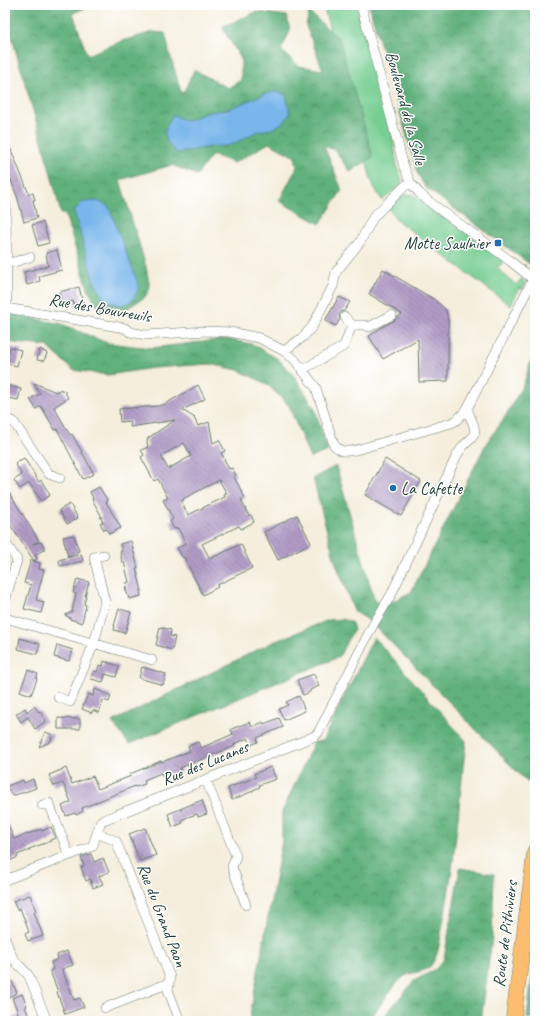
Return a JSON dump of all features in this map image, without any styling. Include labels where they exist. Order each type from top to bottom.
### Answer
[{"type":"main road","name":"Route de Pithiviers","points":[[513,1021],[535,851]]},
{"type":"street","name":"Boulevard de la Salle","points":[[361,5],[404,167],[410,182],[419,193],[432,204],[534,280]]},
{"type":"street","points":[[284,351],[303,337],[312,327],[333,286],[336,272],[360,242],[374,216],[410,182]]},
{"type":"street","points":[[5,201],[7,298],[5,309]]},
{"type":"street","points":[[6,262],[14,262],[30,257]]},
{"type":"street","points":[[467,409],[534,280]]},
{"type":"street","name":"Rue des Bouvreuils","points":[[5,309],[125,328],[130,332],[146,334],[206,331],[230,332],[259,338],[284,351],[295,360],[316,388],[334,445],[340,451],[347,452],[356,450],[451,423],[457,420],[467,409]]},
{"type":"street","points":[[345,317],[352,325],[364,325],[370,327],[392,315]]},
{"type":"street","points":[[302,370],[344,346],[352,325]]},
{"type":"street","name":"Rue des Lucanes","points":[[5,880],[91,847],[101,821],[318,734],[373,625],[391,595],[457,455],[475,433],[474,426],[467,409]]},
{"type":"street","points":[[5,419],[13,421],[50,474],[60,478]]},
{"type":"street","points":[[5,542],[17,560],[5,600]]},
{"type":"street","points":[[58,697],[70,702],[94,643],[105,602],[94,557],[104,555]]},
{"type":"street","points":[[5,618],[152,660]]},
{"type":"street","points":[[206,780],[236,856],[232,867],[246,905]]},
{"type":"street","points":[[42,805],[49,803],[69,855]]},
{"type":"street","name":"Rue du Grand Paon","points":[[97,833],[116,842],[170,977],[168,990],[180,1021]]},
{"type":"street","points":[[5,938],[13,958],[29,976],[46,1021]]},
{"type":"street","points":[[105,1008],[169,983]]},
{"type":"green space","points":[[5,5],[93,5],[73,13],[87,55],[122,41],[153,32],[165,33],[182,95],[194,70],[228,88],[241,80],[241,59],[222,27],[256,12],[287,16],[290,31],[281,50],[299,66],[323,70],[306,26],[309,12],[339,39],[373,157],[350,172],[335,150],[324,146],[342,190],[320,224],[279,201],[297,167],[295,157],[269,143],[234,163],[212,155],[197,175],[172,165],[120,180],[146,267],[150,288],[145,297],[120,313],[100,310],[89,292],[65,214],[61,214],[5,12]]},
{"type":"green space","points":[[323,5],[356,5],[393,138],[397,165],[402,180],[401,185],[382,200],[371,179]]},
{"type":"green space","points":[[369,5],[535,5],[535,268],[425,187],[417,172]]},
{"type":"green space","points":[[412,194],[442,217],[490,249],[504,262],[497,268],[516,285],[521,279],[524,281],[525,285],[523,290],[519,288],[511,306],[398,221],[388,208],[404,195]]},
{"type":"green space","points":[[12,314],[62,324],[108,343],[151,348],[226,339],[252,344],[278,359],[295,377],[314,407],[328,451],[310,458],[289,406],[267,384],[238,370],[210,364],[153,368],[108,375],[73,370],[47,346],[5,342],[5,335]]},
{"type":"green space","points":[[535,350],[535,725],[528,783],[371,622],[354,611],[334,558],[313,478],[336,466],[375,602],[391,602],[411,592],[487,442],[505,417],[523,385]]},
{"type":"green space","points":[[343,619],[352,623],[354,630],[339,657],[129,744],[112,722],[273,642],[329,620]]},
{"type":"green space","points":[[374,637],[466,741],[451,878],[437,954],[430,967],[408,974],[401,979],[391,990],[369,1021],[249,1021],[282,841],[282,812],[314,742],[322,741]]},
{"type":"green space","points":[[460,868],[494,874],[492,938],[481,1021],[380,1021],[414,981],[436,969],[444,959]]},
{"type":"green space","points":[[535,946],[535,1018],[527,1019]]},
{"type":"water","points":[[276,92],[286,95],[290,114],[284,122],[272,129],[258,131],[231,145],[209,147],[177,153],[168,144],[165,131],[173,115],[186,121],[206,113],[228,109],[265,94]]},
{"type":"water","points":[[98,201],[109,207],[139,286],[131,301],[122,305],[105,301],[93,279],[74,211],[83,202]]},
{"type":"building","points":[[5,135],[29,194],[33,193],[35,200],[33,200],[37,218],[24,222],[18,199],[5,164]]},
{"type":"building","points":[[43,222],[49,243],[38,246],[32,225]]},
{"type":"building","points":[[57,250],[62,270],[39,276],[40,281],[27,285],[24,272],[48,266],[46,253]]},
{"type":"building","points":[[383,269],[435,300],[446,310],[448,321],[448,381],[419,382],[418,339],[383,359],[369,336],[402,314],[369,294]]},
{"type":"building","points":[[79,287],[84,307],[75,309],[73,301],[62,304],[59,292]]},
{"type":"building","points":[[339,297],[350,302],[344,311],[339,315],[340,319],[336,326],[325,321]]},
{"type":"building","points":[[10,347],[21,350],[17,366],[6,363]]},
{"type":"building","points":[[40,349],[47,353],[44,361],[37,360]]},
{"type":"building","points":[[34,383],[56,392],[61,389],[62,391],[64,390],[68,398],[54,407],[70,435],[72,434],[94,474],[83,479],[57,429],[55,430],[41,406],[36,409],[30,399],[40,394]]},
{"type":"building","points":[[5,385],[21,389],[18,400],[5,397]]},
{"type":"building","points":[[198,385],[205,399],[182,410],[195,418],[198,426],[209,422],[213,443],[219,440],[225,451],[221,453],[229,469],[232,468],[236,475],[234,477],[245,498],[241,500],[249,516],[251,515],[254,522],[241,529],[239,526],[202,544],[210,559],[241,544],[252,568],[217,585],[218,587],[203,595],[184,557],[183,558],[177,548],[186,544],[178,528],[174,529],[170,521],[173,519],[163,500],[168,498],[158,479],[154,481],[141,457],[144,455],[141,450],[148,447],[148,438],[175,420],[130,427],[131,421],[120,422],[119,409],[158,406],[165,404]],"holes":[[[184,443],[191,456],[168,469],[161,456]],[[219,480],[227,494],[224,495],[225,497],[188,515],[181,501]]]},
{"type":"building","points":[[24,458],[39,482],[41,480],[50,495],[41,501],[29,483],[20,489],[14,480],[22,475],[15,463]]},
{"type":"building","name":"La Cafette","points":[[385,459],[421,481],[401,516],[365,495]]},
{"type":"building","points":[[5,486],[39,541],[33,544],[41,542],[45,549],[35,555],[37,559],[34,561],[5,517]]},
{"type":"building","points":[[99,487],[108,501],[106,502],[121,528],[109,534],[107,529],[104,530],[100,523],[103,522],[100,517],[102,517],[92,499],[93,498],[90,492]]},
{"type":"building","points":[[70,504],[78,518],[67,524],[59,510]]},
{"type":"building","points":[[297,515],[311,543],[278,560],[264,532]]},
{"type":"building","points":[[74,535],[79,551],[68,557],[63,537]]},
{"type":"building","points":[[131,541],[142,591],[140,591],[141,596],[129,599],[125,587],[127,587],[126,583],[129,582],[124,562],[122,562],[120,552],[122,551],[120,544]]},
{"type":"building","points":[[81,554],[83,561],[60,566],[59,560]]},
{"type":"building","points":[[31,560],[40,563],[39,569],[44,570],[36,600],[44,602],[41,613],[24,609],[31,585],[24,583]]},
{"type":"building","points":[[77,579],[89,582],[85,596],[84,604],[86,605],[82,623],[70,619],[65,615],[72,612],[76,594],[73,593]]},
{"type":"building","points":[[119,609],[131,612],[125,633],[114,630]]},
{"type":"building","points":[[160,627],[171,630],[170,636],[175,637],[172,650],[156,645]]},
{"type":"building","points":[[20,638],[40,644],[37,654],[18,649]]},
{"type":"building","points":[[57,645],[73,650],[69,661],[54,657]]},
{"type":"building","points":[[104,661],[119,666],[116,677],[105,674],[103,682],[91,679],[94,671],[97,672],[99,665],[103,666]]},
{"type":"building","points":[[142,667],[166,674],[163,685],[139,678]]},
{"type":"building","points":[[28,670],[38,674],[31,695],[20,691]]},
{"type":"building","points":[[314,674],[319,686],[303,695],[297,680]]},
{"type":"building","points":[[95,689],[111,696],[109,702],[103,700],[99,713],[93,710],[92,713],[82,709],[88,694],[93,696]]},
{"type":"building","points":[[299,696],[305,711],[284,720],[279,709],[288,705],[286,702]]},
{"type":"building","points":[[34,706],[39,712],[40,711],[46,721],[35,729],[28,717],[21,722],[16,714],[25,708],[27,712]]},
{"type":"building","points":[[58,718],[80,719],[80,729],[58,729]]},
{"type":"building","points":[[279,718],[283,727],[257,738],[258,742],[251,745],[248,738],[234,744],[235,746],[180,768],[181,771],[163,778],[161,773],[144,780],[145,784],[135,786],[82,808],[83,811],[76,815],[75,813],[66,816],[62,806],[71,802],[63,783],[54,786],[49,775],[66,768],[72,784],[93,776],[98,789],[131,776],[130,774],[161,761],[162,762],[190,751],[188,746],[198,742],[201,748],[233,734],[231,729],[250,722],[252,727],[263,722],[264,724]]},
{"type":"building","points":[[45,732],[53,735],[50,742],[39,747]]},
{"type":"building","points":[[271,767],[276,779],[259,785],[260,787],[253,791],[232,800],[228,788],[256,777],[254,774]]},
{"type":"building","points":[[33,779],[36,788],[12,796],[7,786],[23,780],[24,783]]},
{"type":"building","points":[[202,800],[207,814],[198,817],[197,814],[188,817],[181,820],[183,823],[173,827],[168,814]]},
{"type":"building","points":[[5,817],[14,839],[51,827],[56,838],[29,849],[30,850],[17,855],[18,857],[5,863]]},
{"type":"building","points":[[145,828],[156,855],[140,861],[129,834]]},
{"type":"building","points":[[91,854],[94,862],[103,858],[109,872],[99,876],[103,884],[93,888],[90,879],[86,881],[81,867],[84,866],[81,857]]},
{"type":"building","points":[[30,895],[36,911],[34,912],[43,936],[28,941],[25,934],[29,932],[20,908],[17,910],[13,901]]},
{"type":"building","points":[[67,951],[73,965],[62,969],[74,1000],[80,998],[84,1007],[65,1014],[50,971],[53,969],[51,962],[58,959],[57,955]]},
{"type":"building","points":[[11,979],[17,993],[7,998],[5,993],[5,982]]},
{"type":"building","points":[[22,994],[27,1006],[25,1007],[29,1021],[5,1021],[19,1015],[12,998]]},
{"type":"place","name":"Motte Saulnier","points":[[498,243]]},
{"type":"place","name":"La Cafette","points":[[393,488]]}]
